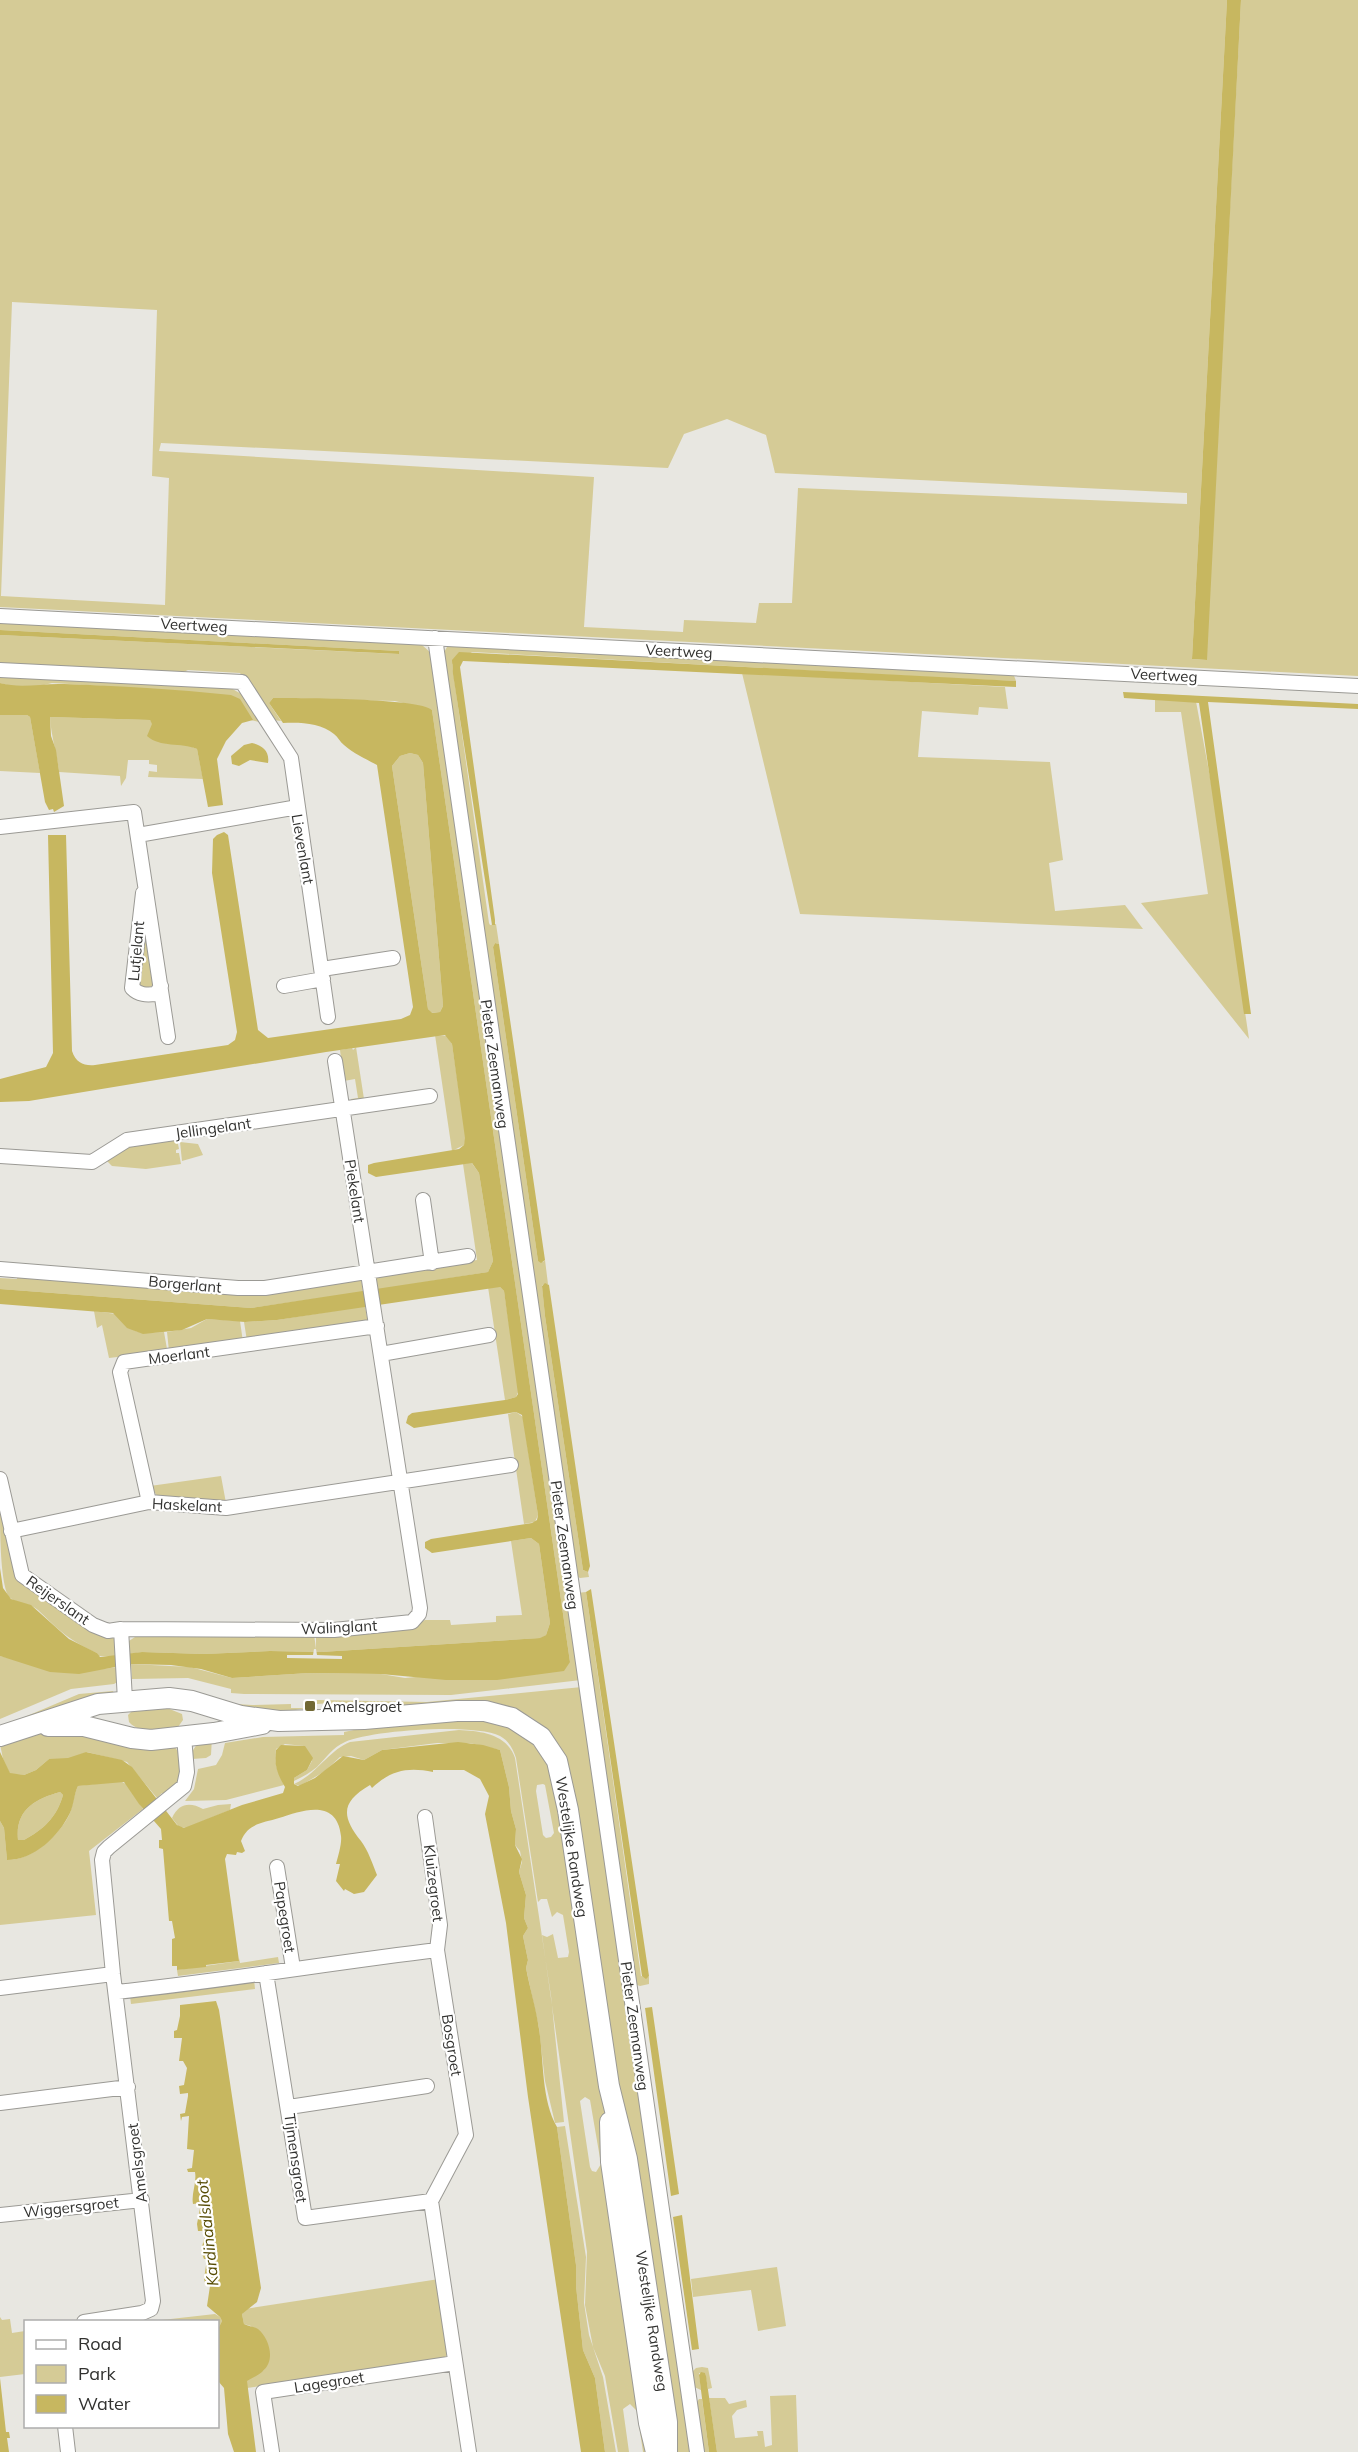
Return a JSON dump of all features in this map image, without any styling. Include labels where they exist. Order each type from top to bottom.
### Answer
[{"type":"street","name":"Veertweg","points":[[0,616],[1358,686]]},
{"type":"street","name":"Pieter Zeemanweg","points":[[435,638],[697,2452]]},
{"type":"street","points":[[0,670],[242,682],[291,758],[298,807]]},
{"type":"street","name":"Lievenlant","points":[[138,835],[298,807],[328,1017]]},
{"type":"street","name":"Lutjelant","points":[[0,827],[134,812],[168,1037]]},
{"type":"street","name":"Lutjelant","points":[[145,879],[132,988],[138,993],[147,995],[156,994],[161,986]]},
{"type":"street","points":[[284,986],[322,974],[393,958]]},
{"type":"street","points":[[335,1061],[343,1109]]},
{"type":"street","name":"Jellingelant","points":[[0,1156],[92,1162],[127,1140],[430,1096]]},
{"type":"street","name":"Piekelant","points":[[343,1109],[369,1275]]},
{"type":"street","points":[[423,1200],[432,1263]]},
{"type":"street","points":[[369,1275],[468,1256]]},
{"type":"street","name":"Borgerlant","points":[[0,1269],[238,1288],[265,1288],[369,1275]]},
{"type":"street","name":"Walinglant","points":[[121,1636],[334,1630],[412,1622],[417,1617],[420,1608],[369,1275]]},
{"type":"street","name":"Moerlant","points":[[149,1502],[120,1372],[124,1362],[376,1321]]},
{"type":"street","points":[[381,1354],[489,1335]]},
{"type":"street","points":[[400,1481],[511,1465]]},
{"type":"street","name":"Reijerslant","points":[[0,1479],[22,1575],[93,1625],[121,1636]]},
{"type":"street","name":"Haskelant","points":[[11,1531],[149,1502],[226,1508],[400,1481]]},
{"type":"street","points":[[120,1736],[116,1720],[120,1707],[125,1701],[121,1636]]},
{"type":"street","name":"Westelijke Randweg","points":[[0,1737],[84,1707],[169,1698],[192,1701],[241,1716],[279,1721]]},
{"type":"street","points":[[184,1737],[192,1730],[197,1720],[196,1707],[192,1701]]},
{"type":"street","name":"Westelijke Randweg","points":[[31,1726],[84,1726],[120,1736],[151,1740],[184,1737],[279,1721],[364,1719],[457,1711],[485,1711],[512,1718],[541,1737],[557,1761],[564,1786],[609,2086],[627,2159],[667,2422],[667,2452]]},
{"type":"street","name":"Amelsgroet","points":[[97,2320],[142,2313],[151,2309],[153,2301],[113,1974],[102,1860],[104,1852],[109,1847],[169,1801],[184,1786],[187,1778],[184,1737]]},
{"type":"street","name":"Kluizegroet","points":[[425,1817],[440,1925],[437,1950]]},
{"type":"street","name":"Papegroet","points":[[277,1867],[293,1968]]},
{"type":"street","points":[[116,1992],[218,1981],[293,1968],[437,1950]]},
{"type":"street","name":"Bosgroet","points":[[430,2201],[466,2135],[437,1950]]},
{"type":"street","name":"Tijmensgroet","points":[[266,1973],[305,2218],[430,2201]]},
{"type":"street","points":[[0,1988],[113,1974]]},
{"type":"street","points":[[0,2103],[128,2086]]},
{"type":"street","points":[[289,2107],[427,2086]]},
{"type":"street","name":"Westelijke Randweg","points":[[609,2086],[611,2162],[648,2423],[656,2452]]},
{"type":"street","name":"Wiggersgroet","points":[[0,2215],[142,2199]]},
{"type":"street","points":[[430,2201],[468,2452]]},
{"type":"street","name":"Lagegroet","points":[[272,2452],[263,2392],[455,2362]]},
{"type":"street","points":[[65,2428],[68,2452]]},
{"type":"green space","points":[[0,0],[1227,0],[1192,659],[1206,660],[1241,0],[1358,0],[1358,676],[0,607]],"holes":[[[12,302],[157,310],[152,476],[169,478],[165,605],[1,596]],[[727,419],[766,435],[775,473],[1187,493],[1187,504],[798,488],[792,603],[759,603],[756,623],[684,620],[683,632],[584,627],[594,477],[159,451],[161,443],[668,468],[684,434]]]},
{"type":"green space","points":[[0,620],[417,643],[431,653],[581,1680],[451,1695],[244,1694],[231,1693],[231,1689],[188,1678],[132,1679],[131,1664],[190,1667],[232,1678],[309,1673],[381,1674],[405,1678],[570,1662],[432,710],[395,701],[273,698],[269,703],[281,721],[273,720],[240,673],[188,670],[179,674],[0,664],[0,635],[398,654],[399,651],[0,630]]},
{"type":"green space","points":[[453,644],[1013,673],[1016,681],[472,652],[452,664],[489,923],[490,925],[496,924],[499,944],[495,943],[493,947],[538,1261],[545,1260],[548,1284],[542,1285],[545,1316],[583,1570],[588,1572],[589,1577],[580,1578],[574,1575],[443,654],[447,647]]},
{"type":"green space","points":[[742,673],[1005,687],[1008,709],[979,707],[978,715],[922,711],[918,757],[1050,762],[1063,860],[1049,863],[1055,911],[1125,905],[1143,929],[800,914]]},
{"type":"green space","points":[[0,675],[227,686],[245,696],[259,717],[259,722],[104,686],[52,683],[40,686],[11,686],[0,683]]},
{"type":"green space","points":[[1155,694],[1195,696],[1212,788],[1249,1039],[1141,903],[1208,894],[1181,712],[1155,712]]},
{"type":"green space","points":[[0,715],[30,717],[40,773],[0,771]]},
{"type":"green space","points":[[50,717],[150,720],[167,744],[186,744],[197,749],[203,779],[148,777],[149,771],[157,772],[157,765],[149,764],[149,760],[128,760],[126,778],[121,786],[120,776],[59,772]]},
{"type":"green space","points":[[410,753],[418,755],[423,763],[443,1006],[440,1012],[431,1013],[428,1009],[392,766],[400,756]]},
{"type":"green space","points":[[143,916],[154,983],[150,988],[142,988],[138,983]]},
{"type":"green space","points":[[435,1035],[447,1036],[452,1044],[466,1138],[464,1145],[452,1151]]},
{"type":"green space","points":[[356,1047],[364,1099],[352,1102],[351,1099],[358,1098],[355,1079],[344,1081],[340,1050],[352,1048],[353,1050]]},
{"type":"green space","points":[[177,1139],[179,1149],[176,1153],[179,1153],[181,1164],[146,1169],[112,1166],[107,1161],[108,1157],[130,1146]]},
{"type":"green space","points":[[180,1142],[198,1144],[203,1155],[182,1161]]},
{"type":"green space","points":[[471,1162],[479,1173],[493,1261],[488,1272],[376,1290],[373,1276],[477,1260],[463,1164]]},
{"type":"green space","points":[[17,1277],[317,1285],[317,1287],[361,1278],[363,1292],[251,1308],[0,1289],[0,1278],[17,1279]]},
{"type":"green space","points":[[488,1287],[500,1287],[504,1291],[519,1390],[516,1397],[505,1400]]},
{"type":"green space","points":[[365,1306],[368,1323],[247,1341],[244,1322],[277,1320]]},
{"type":"green space","points":[[94,1311],[116,1314],[137,1331],[164,1332],[167,1349],[109,1358],[102,1325],[97,1328]]},
{"type":"green space","points":[[207,1319],[240,1321],[243,1342],[169,1351],[167,1332],[191,1328]]},
{"type":"green space","points":[[516,1412],[523,1417],[538,1515],[535,1522],[524,1524],[508,1414]]},
{"type":"green space","points":[[221,1476],[226,1503],[158,1497],[150,1486]]},
{"type":"green space","points":[[0,1507],[17,1576],[114,1639],[117,1656],[98,1656],[97,1653],[65,1634],[35,1607],[9,1597],[2,1568]]},
{"type":"green space","points":[[531,1538],[539,1544],[550,1623],[546,1635],[541,1638],[321,1652],[270,1651],[204,1654],[142,1652],[130,1654],[129,1641],[136,1634],[314,1634],[316,1649],[316,1634],[344,1636],[413,1626],[425,1620],[450,1620],[451,1625],[496,1622],[496,1616],[522,1615],[511,1541]]},
{"type":"green space","points":[[586,1592],[641,1976],[649,1976],[649,1984],[640,1986],[634,1984],[577,1593]]},
{"type":"green space","points":[[0,1656],[72,1673],[118,1667],[119,1681],[114,1684],[71,1689],[0,1719]]},
{"type":"green space","points":[[582,1687],[693,2452],[671,2452],[559,1746],[545,1729],[528,1716],[509,1707],[488,1702],[382,1711],[331,1707],[331,1703],[317,1704],[317,1700],[427,1702]]},
{"type":"green space","points":[[113,1691],[114,1693],[8,1724],[79,1694]]},
{"type":"green space","points":[[220,1703],[291,1704],[291,1708],[306,1708],[280,1713]]},
{"type":"green space","points":[[167,1708],[182,1714],[183,1720],[178,1727],[146,1730],[139,1729],[129,1722],[128,1715],[132,1711]]},
{"type":"green space","points":[[462,1717],[494,1723],[507,1727],[529,1740],[538,1750],[555,1779],[605,2106],[607,2161],[652,2452],[643,2452],[637,2411],[630,2404],[623,2409],[629,2452],[618,2452],[605,2376],[593,2347],[585,2305],[587,2252],[542,1935],[547,1937],[553,1934],[558,1958],[568,1957],[569,1952],[563,1915],[557,1912],[552,1917],[547,1899],[541,1899],[538,1902],[514,1751],[506,1740],[487,1732],[447,1729],[377,1734],[341,1744],[314,1769],[294,1781],[294,1778],[307,1770],[312,1761],[304,1746],[285,1744],[276,1749],[277,1768],[284,1785],[226,1800],[185,1801],[194,1789],[198,1769],[216,1765],[225,1743],[263,1737],[344,1735],[344,1732],[379,1725]],"holes":[[[543,1784],[554,1833],[551,1837],[546,1838],[543,1835],[536,1791],[537,1785]],[[585,2097],[590,2100],[601,2164],[596,2172],[590,2167],[580,2101]]]},
{"type":"green space","points":[[53,1730],[175,1747],[182,1766],[181,1777],[174,1789],[165,1796],[162,1793],[157,1798],[127,1762],[87,1752],[68,1759],[49,1759],[36,1770],[24,1775],[10,1774],[3,1759],[0,1744]]},
{"type":"green space","points":[[459,1730],[476,1731],[500,1739],[511,1750],[515,1758],[551,1996],[564,2122],[555,2123],[545,2081],[539,2028],[526,1968],[528,1960],[523,1936],[528,1928],[524,1918],[526,1895],[519,1872],[522,1862],[520,1851],[515,1845],[516,1829],[500,1750],[470,1743],[437,1743],[382,1750],[364,1760],[351,1756],[340,1757],[325,1771],[300,1786],[294,1784],[350,1742]]},
{"type":"green space","points":[[212,1737],[211,1755],[206,1758],[192,1759],[195,1747]]},
{"type":"green space","points":[[120,1781],[126,1784],[143,1809],[89,1851],[96,1915],[0,1925],[0,1821],[4,1828],[7,1860],[26,1856],[44,1845],[66,1821],[78,1786]]},
{"type":"green space","points":[[60,1792],[63,1795],[60,1803],[48,1822],[31,1836],[18,1840],[20,1821],[28,1807],[42,1798]]},
{"type":"green space","points":[[231,1804],[230,1810],[186,1828],[179,1827],[172,1818],[178,1809],[185,1805],[194,1805],[203,1809]]},
{"type":"green space","points":[[278,1957],[279,1963],[178,1976],[177,1970],[239,1961],[239,1958],[240,1963]]},
{"type":"green space","points":[[254,1979],[255,1989],[131,2004],[130,1996]]},
{"type":"green space","points":[[565,2126],[586,2257],[584,2303],[589,2335],[603,2377],[616,2452],[605,2452],[595,2378],[583,2350],[576,2265],[557,2127]]},
{"type":"green space","points":[[777,2267],[786,2326],[758,2331],[751,2290],[693,2297],[691,2279]]},
{"type":"green space","points":[[439,2279],[450,2349],[445,2358],[247,2388],[247,2380],[264,2370],[269,2359],[251,2326],[244,2324],[242,2314],[245,2309]]},
{"type":"green space","points":[[215,2314],[222,2321],[219,2327],[219,2320],[162,2320]]},
{"type":"green space","points":[[0,2317],[2,2320],[10,2319],[12,2333],[24,2331],[24,2374],[0,2377]]},
{"type":"green space","points":[[702,2367],[708,2368],[712,2388],[708,2389],[705,2373],[699,2373],[701,2390],[692,2386],[692,2372]]},
{"type":"green space","points":[[796,2395],[798,2452],[717,2452],[709,2398],[725,2398],[729,2404],[746,2400],[747,2407],[737,2410],[732,2416],[735,2438],[758,2436],[757,2431],[763,2431],[765,2447],[772,2445],[770,2396]]},
{"type":"green space","points":[[699,2399],[702,2399],[709,2452],[701,2452],[694,2406]]},
{"type":"water","points":[[1227,0],[1241,0],[1207,660],[1192,659]]},
{"type":"water","points":[[0,630],[399,651],[399,654],[0,635]]},
{"type":"water","points":[[459,652],[1016,681],[1016,687],[463,661],[460,667],[495,920],[495,925],[492,925],[453,674],[452,660]]},
{"type":"water","points":[[0,683],[16,686],[64,684],[126,687],[231,695],[240,699],[253,720],[242,723],[226,741],[217,759],[223,805],[208,807],[197,749],[152,740],[147,736],[152,724],[150,720],[50,717],[51,736],[56,750],[64,806],[54,812],[53,809],[49,810],[45,802],[30,717],[0,715]]},
{"type":"water","points":[[1123,692],[1358,704],[1358,709],[1208,702],[1251,1014],[1244,1014],[1199,703],[1124,698]]},
{"type":"water","points":[[273,698],[383,701],[423,706],[432,710],[570,1662],[564,1671],[497,1680],[446,1680],[381,1674],[309,1673],[232,1678],[201,1669],[171,1665],[131,1664],[79,1674],[50,1672],[0,1656],[0,1568],[3,1588],[11,1599],[31,1605],[69,1639],[97,1653],[100,1657],[142,1652],[204,1654],[270,1651],[321,1652],[540,1638],[546,1635],[550,1623],[539,1544],[531,1538],[432,1553],[425,1548],[425,1542],[431,1539],[532,1523],[537,1520],[522,1415],[516,1412],[414,1428],[406,1423],[408,1416],[412,1413],[516,1397],[518,1394],[504,1291],[500,1287],[277,1320],[245,1322],[207,1319],[182,1330],[143,1334],[127,1328],[113,1313],[0,1304],[0,1289],[251,1308],[488,1272],[493,1261],[479,1173],[472,1163],[376,1177],[368,1173],[368,1165],[374,1163],[459,1149],[464,1145],[465,1138],[452,1044],[445,1035],[326,1052],[29,1101],[0,1102],[0,1079],[46,1067],[53,1053],[48,835],[66,835],[72,1051],[81,1063],[95,1065],[228,1045],[235,1040],[237,1032],[212,873],[213,839],[224,832],[228,835],[258,1030],[268,1038],[401,1019],[410,1015],[413,1007],[377,765],[352,751],[329,730],[317,725],[283,723],[269,703]],"holes":[[[410,753],[418,755],[423,763],[443,1006],[440,1012],[432,1013],[428,1009],[392,766],[400,756]]]},
{"type":"water","points":[[252,743],[264,749],[268,755],[268,763],[250,760],[239,766],[232,764],[231,756],[244,745]]},
{"type":"water","points":[[495,943],[499,944],[545,1260],[541,1263],[538,1261],[493,947]]},
{"type":"water","points":[[545,1283],[549,1285],[590,1566],[588,1572],[583,1570],[545,1316],[542,1286]]},
{"type":"water","points":[[591,1589],[649,1976],[646,1979],[642,1976],[586,1592]]},
{"type":"water","points":[[458,1742],[500,1750],[516,1829],[515,1845],[522,1859],[519,1872],[526,1895],[524,1918],[528,1928],[523,1936],[528,1960],[526,1968],[539,2029],[548,2104],[557,2127],[576,2265],[583,2350],[595,2378],[605,2452],[581,2452],[528,2097],[506,1923],[485,1814],[489,1796],[480,1779],[464,1770],[433,1770],[433,1772],[408,1770],[386,1777],[372,1788],[370,1785],[360,1791],[349,1804],[347,1817],[366,1849],[377,1875],[364,1892],[354,1894],[345,1889],[344,1891],[336,1881],[340,1864],[336,1864],[341,1836],[338,1824],[326,1811],[298,1812],[252,1827],[241,1841],[245,1851],[237,1852],[236,1855],[227,1854],[225,1859],[239,1961],[206,1965],[206,1967],[177,1970],[177,1966],[172,1966],[172,1939],[175,1938],[172,1921],[169,1921],[163,1849],[159,1848],[159,1840],[162,1840],[161,1829],[139,1804],[124,1782],[78,1786],[70,1813],[52,1838],[27,1856],[7,1860],[4,1828],[0,1821],[0,1752],[10,1773],[24,1775],[36,1770],[49,1759],[68,1758],[86,1752],[122,1760],[132,1767],[177,1825],[184,1828],[242,1805],[283,1793],[285,1787],[278,1774],[275,1760],[276,1750],[281,1745],[305,1746],[313,1758],[307,1770],[294,1778],[294,1784],[298,1786],[315,1778],[343,1756],[364,1760],[382,1750]],"holes":[[[60,1792],[63,1795],[57,1810],[48,1822],[31,1836],[18,1840],[20,1821],[28,1807],[42,1798]]]},
{"type":"water","name":"Kardinaalsloot","points":[[216,2001],[219,2010],[261,2288],[257,2302],[242,2314],[244,2324],[258,2329],[270,2349],[267,2366],[260,2374],[247,2381],[256,2452],[234,2452],[228,2434],[224,2388],[219,2382],[219,2327],[222,2321],[207,2306],[210,2286],[206,2286],[204,2279],[207,2259],[204,2259],[201,2251],[206,2231],[198,2231],[201,2203],[193,2204],[195,2172],[188,2172],[187,2169],[192,2168],[194,2150],[187,2149],[189,2116],[182,2117],[181,2121],[180,2114],[185,2113],[188,2093],[180,2094],[179,2086],[184,2085],[187,2068],[183,2061],[179,2061],[182,2038],[174,2038],[174,2031],[177,2030],[180,2016],[180,2005]]},
{"type":"water","points":[[652,2007],[679,2194],[671,2196],[645,2008]]},
{"type":"water","points":[[682,2215],[699,2349],[692,2350],[673,2217]]},
{"type":"water","points":[[701,2372],[706,2376],[717,2452],[709,2452],[699,2375]]},
{"type":"water","points":[[0,2378],[6,2432],[9,2432],[10,2438],[7,2438],[9,2452],[0,2452]]},
{"type":"pier","points":[[314,1649],[317,1655],[342,1656],[342,1659],[287,1658],[287,1655],[313,1655]]},
{"type":"place","name":"Amelsgroet","points":[[310,1706]]}]
